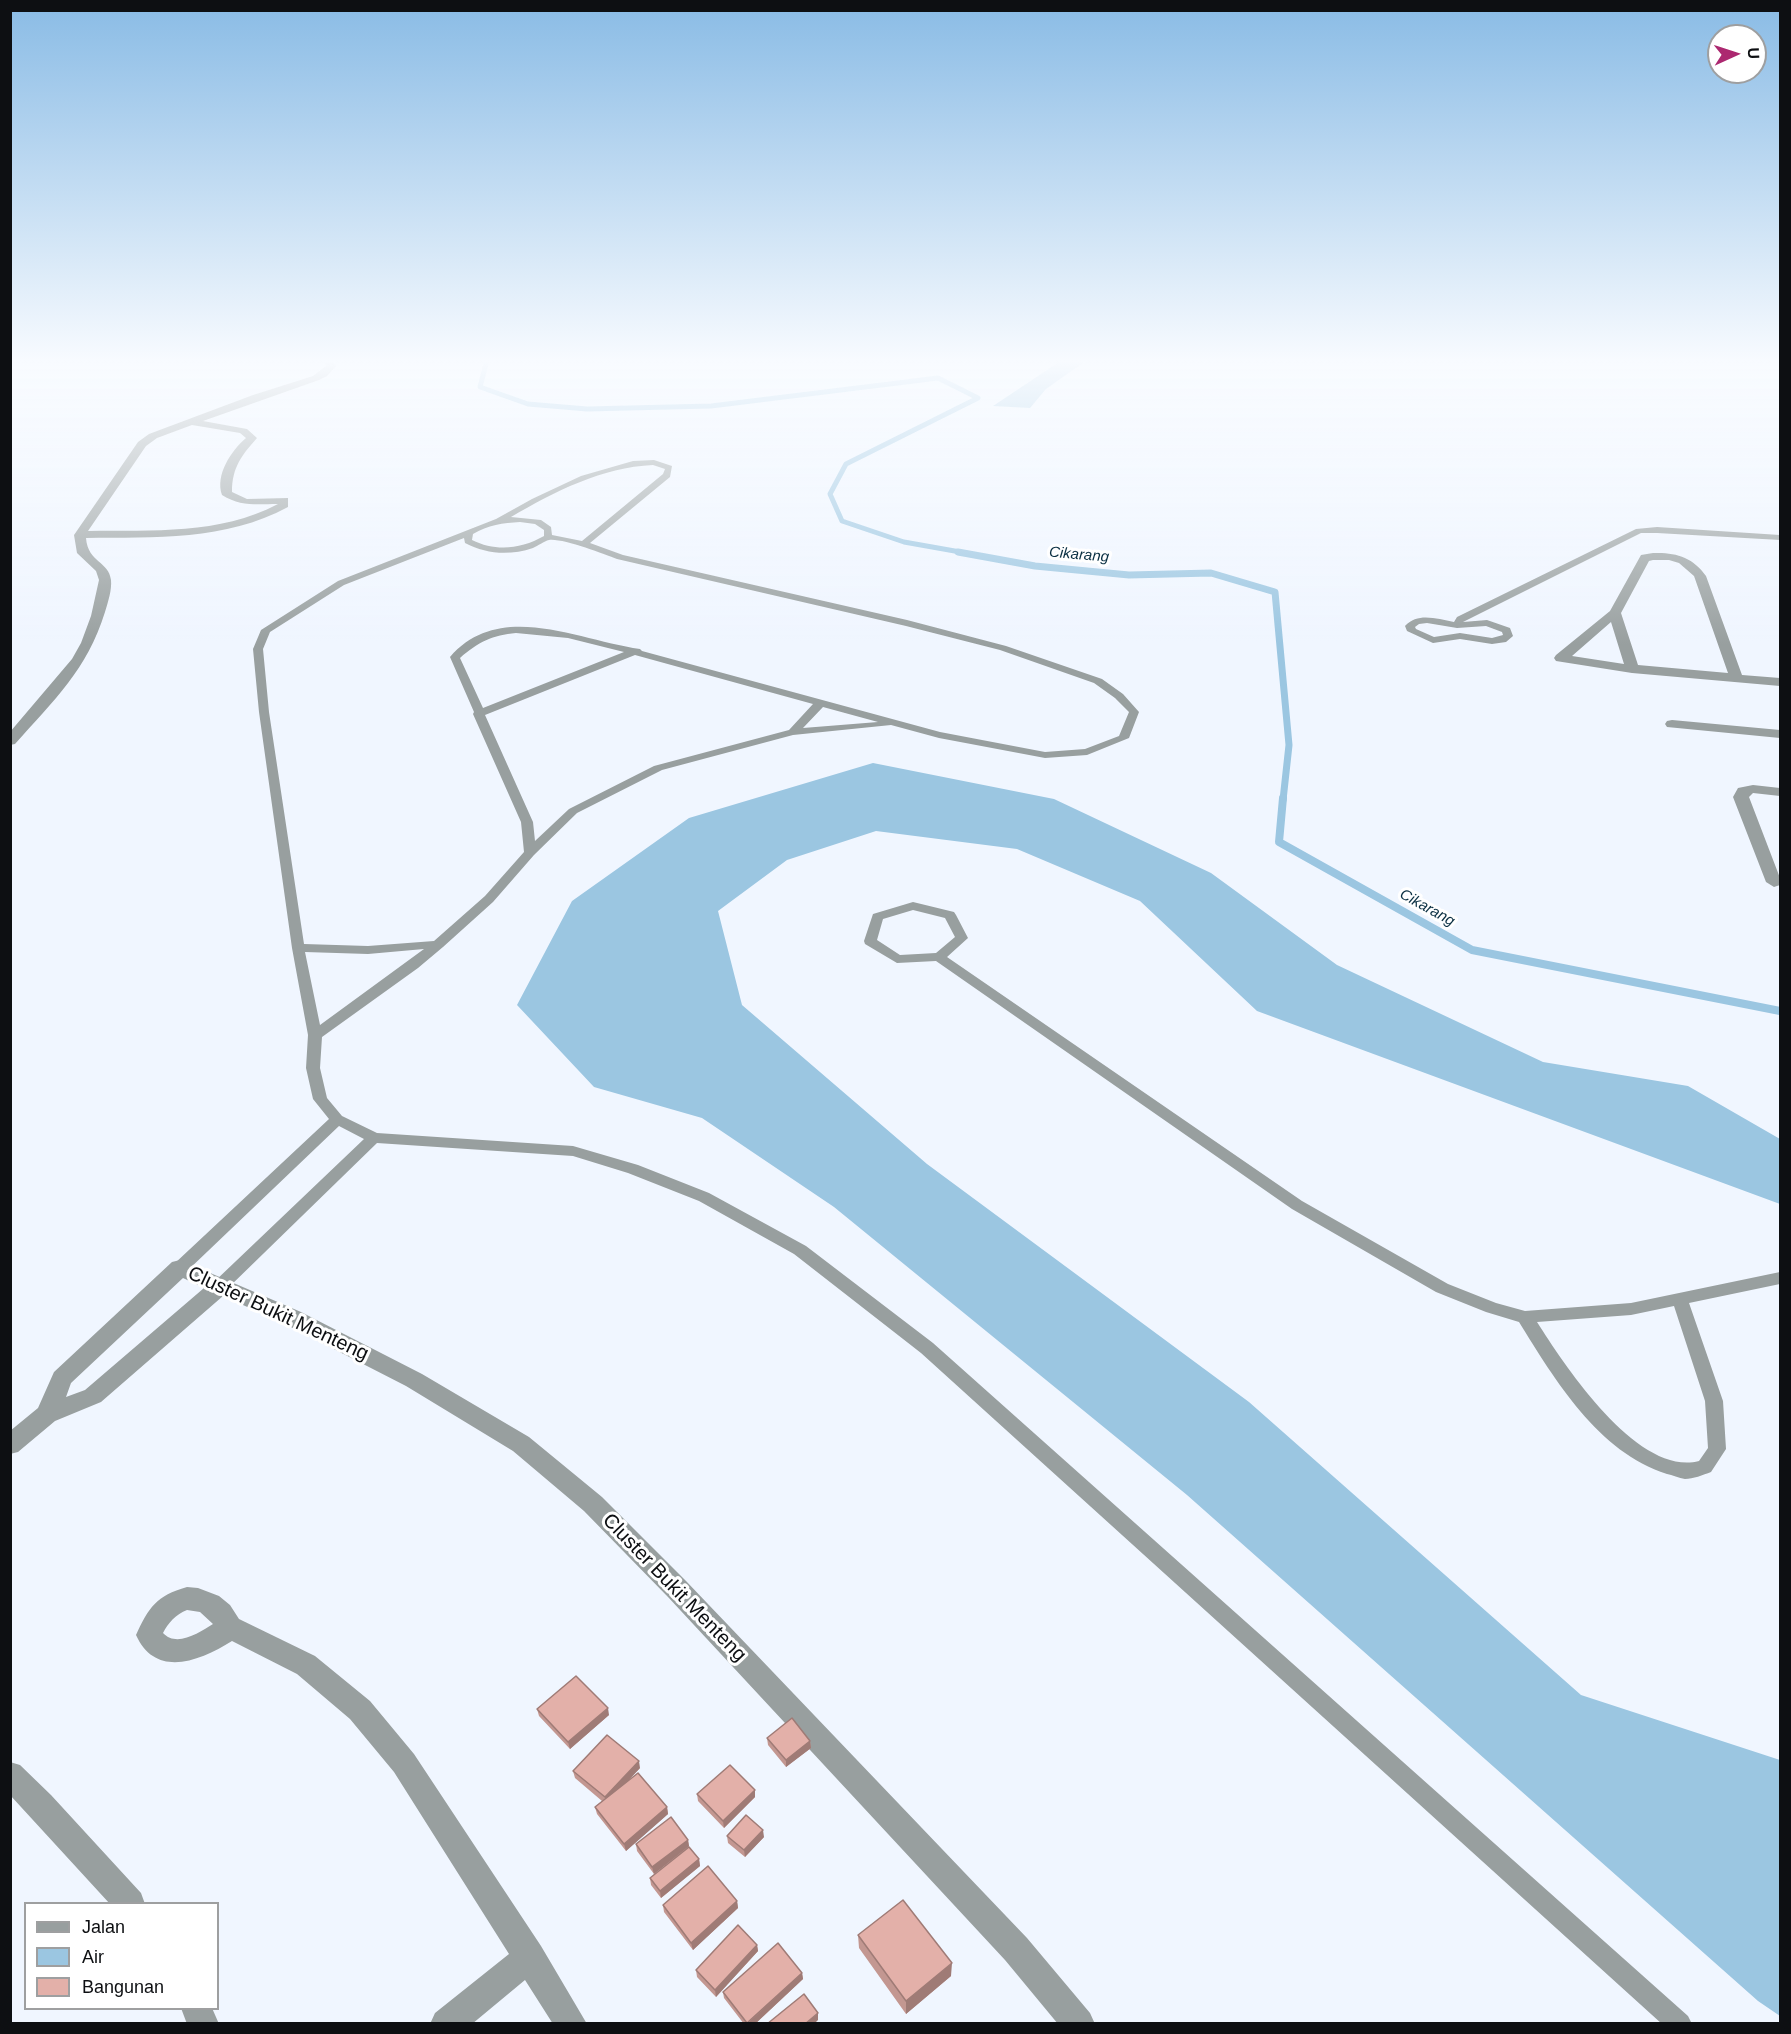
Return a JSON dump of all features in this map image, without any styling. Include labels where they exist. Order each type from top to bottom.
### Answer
[{"type":"street","points":[[10,741],[59,684],[86,646],[100,605],[105,578],[100,569],[83,556],[80,536],[135,455]]},
{"type":"street","points":[[80,536],[218,530],[275,512],[284,505],[284,500],[237,500],[226,493],[227,471],[235,455]]},
{"type":"street","points":[[1736,678],[1700,576],[1687,562],[1666,556],[1645,558],[1614,613],[1561,658],[1632,669],[1780,682]]},
{"type":"street","points":[[1614,613],[1632,669]]},
{"type":"street","points":[[1672,724],[1780,734]]},
{"type":"street","points":[[1774,882],[1741,797],[1743,790],[1780,792]]},
{"type":"street","points":[[47,1414],[62,1378],[180,1268]]},
{"type":"street","name":"Cluster Bukit Menteng","points":[[180,1268],[293,1318],[414,1380],[521,1444],[592,1504],[676,1588],[1016,1949],[1079,2024]]},
{"type":"street","points":[[10,1445],[47,1414],[93,1396],[220,1286]]},
{"type":"street","points":[[230,1627],[306,1665],[360,1710],[404,1763],[572,2024]]},
{"type":"street","points":[[10,1775],[128,1902]]},
{"type":"street","points":[[446,2024],[530,1958]]},
{"type":"street","points":[[197,2010],[203,2024]]},
{"type":"lane","points":[[500,520],[527,504],[620,464],[647,461],[664,464],[669,468],[667,475],[584,544]]},
{"type":"lane","points":[[548,537],[548,529],[538,522],[520,519],[500,520],[481,525],[469,533],[341,583],[266,630],[258,649],[264,712],[298,948],[315,1035],[314,1068],[320,1099],[337,1119],[374,1138],[573,1151],[633,1169],[704,1197],[800,1250],[927,1348],[1680,2024]]},
{"type":"lane","points":[[1457,625],[1460,619],[1639,531],[1657,530],[1780,538]]},
{"type":"lane","points":[[469,533],[468,541],[478,548],[496,551],[518,550],[537,545],[548,537],[584,544],[620,557],[907,622],[1002,648],[1098,681],[1119,696],[1134,712],[1125,738],[1087,752],[1045,755],[939,735],[637,651],[539,630],[507,630],[484,635],[466,645],[455,657],[527,822],[530,852]]},
{"type":"lane","points":[[1427,620],[1457,625],[1487,622],[1507,630],[1509,636],[1503,640],[1492,641],[1462,636],[1433,640],[1412,631],[1410,626],[1416,621],[1427,620]]},
{"type":"lane","points":[[1457,625],[1462,636]]},
{"type":"lane","points":[[478,714],[637,651]]},
{"type":"lane","points":[[793,732],[821,702]]},
{"type":"lane","points":[[315,1035],[396,978],[438,944],[489,899],[530,852],[573,811],[658,768],[793,732],[895,723]]},
{"type":"lane","points":[[939,957],[962,938],[950,915],[913,906],[877,917],[870,941],[897,959],[939,957],[1297,1205],[1443,1288],[1492,1308],[1525,1317],[1631,1309],[1780,1278]]},
{"type":"lane","points":[[298,948],[368,950],[438,944]]},
{"type":"lane","points":[[180,1268],[337,1119]]},
{"type":"lane","points":[[220,1286],[374,1138]]},
{"type":"lane","points":[[1525,1317],[1558,1371],[1590,1410],[1641,1456],[1684,1472],[1705,1467],[1717,1449],[1714,1401],[1679,1298]]},
{"type":"water","points":[[873,763],[1054,799],[1211,873],[1337,965],[1543,1062],[1688,1086],[1780,1139],[1780,1204],[1257,1011],[1140,901],[1017,849],[876,831],[787,860],[718,911],[742,1005],[927,1164],[1249,1402],[1581,1695],[1780,1760],[1780,2016],[1758,2001],[1187,1495],[834,1207],[702,1118],[594,1087],[517,1005],[572,901],[689,818]]},
{"type":"building","points":[[576,1676],[608,1708],[568,1742],[537,1709]]},
{"type":"building","points":[[792,1718],[810,1741],[786,1760],[767,1738]]},
{"type":"building","points":[[607,1735],[639,1761],[605,1797],[573,1771]]},
{"type":"building","points":[[730,1765],[755,1790],[723,1821],[697,1794]]},
{"type":"building","points":[[638,1773],[667,1807],[624,1844],[595,1807]]},
{"type":"building","points":[[746,1815],[763,1830],[744,1850],[727,1836]]},
{"type":"building","points":[[671,1817],[688,1840],[652,1867],[636,1844]]},
{"type":"building","points":[[689,1847],[699,1859],[660,1891],[650,1878]]},
{"type":"building","points":[[708,1866],[737,1901],[691,1943],[663,1905]]},
{"type":"building","points":[[903,1900],[952,1963],[906,2001],[858,1935]]},
{"type":"building","points":[[738,1925],[757,1945],[715,1990],[696,1970]]},
{"type":"building","points":[[778,1943],[802,1973],[747,2023],[723,1992]]},
{"type":"building","points":[[804,1994],[818,2013],[805,2024],[767,2024]]},
{"type":"waterway","name":"Cikarang","points":[[864,455],[846,464],[830,494],[842,521],[904,542],[966,553]]},
{"type":"waterway","name":"Cikarang","points":[[958,552],[1035,566],[1129,575],[1211,573],[1275,592],[1289,745],[1283,800]]},
{"type":"waterway","name":"Cikarang","points":[[1283,798],[1279,842],[1472,950],[1780,1011]]}]
